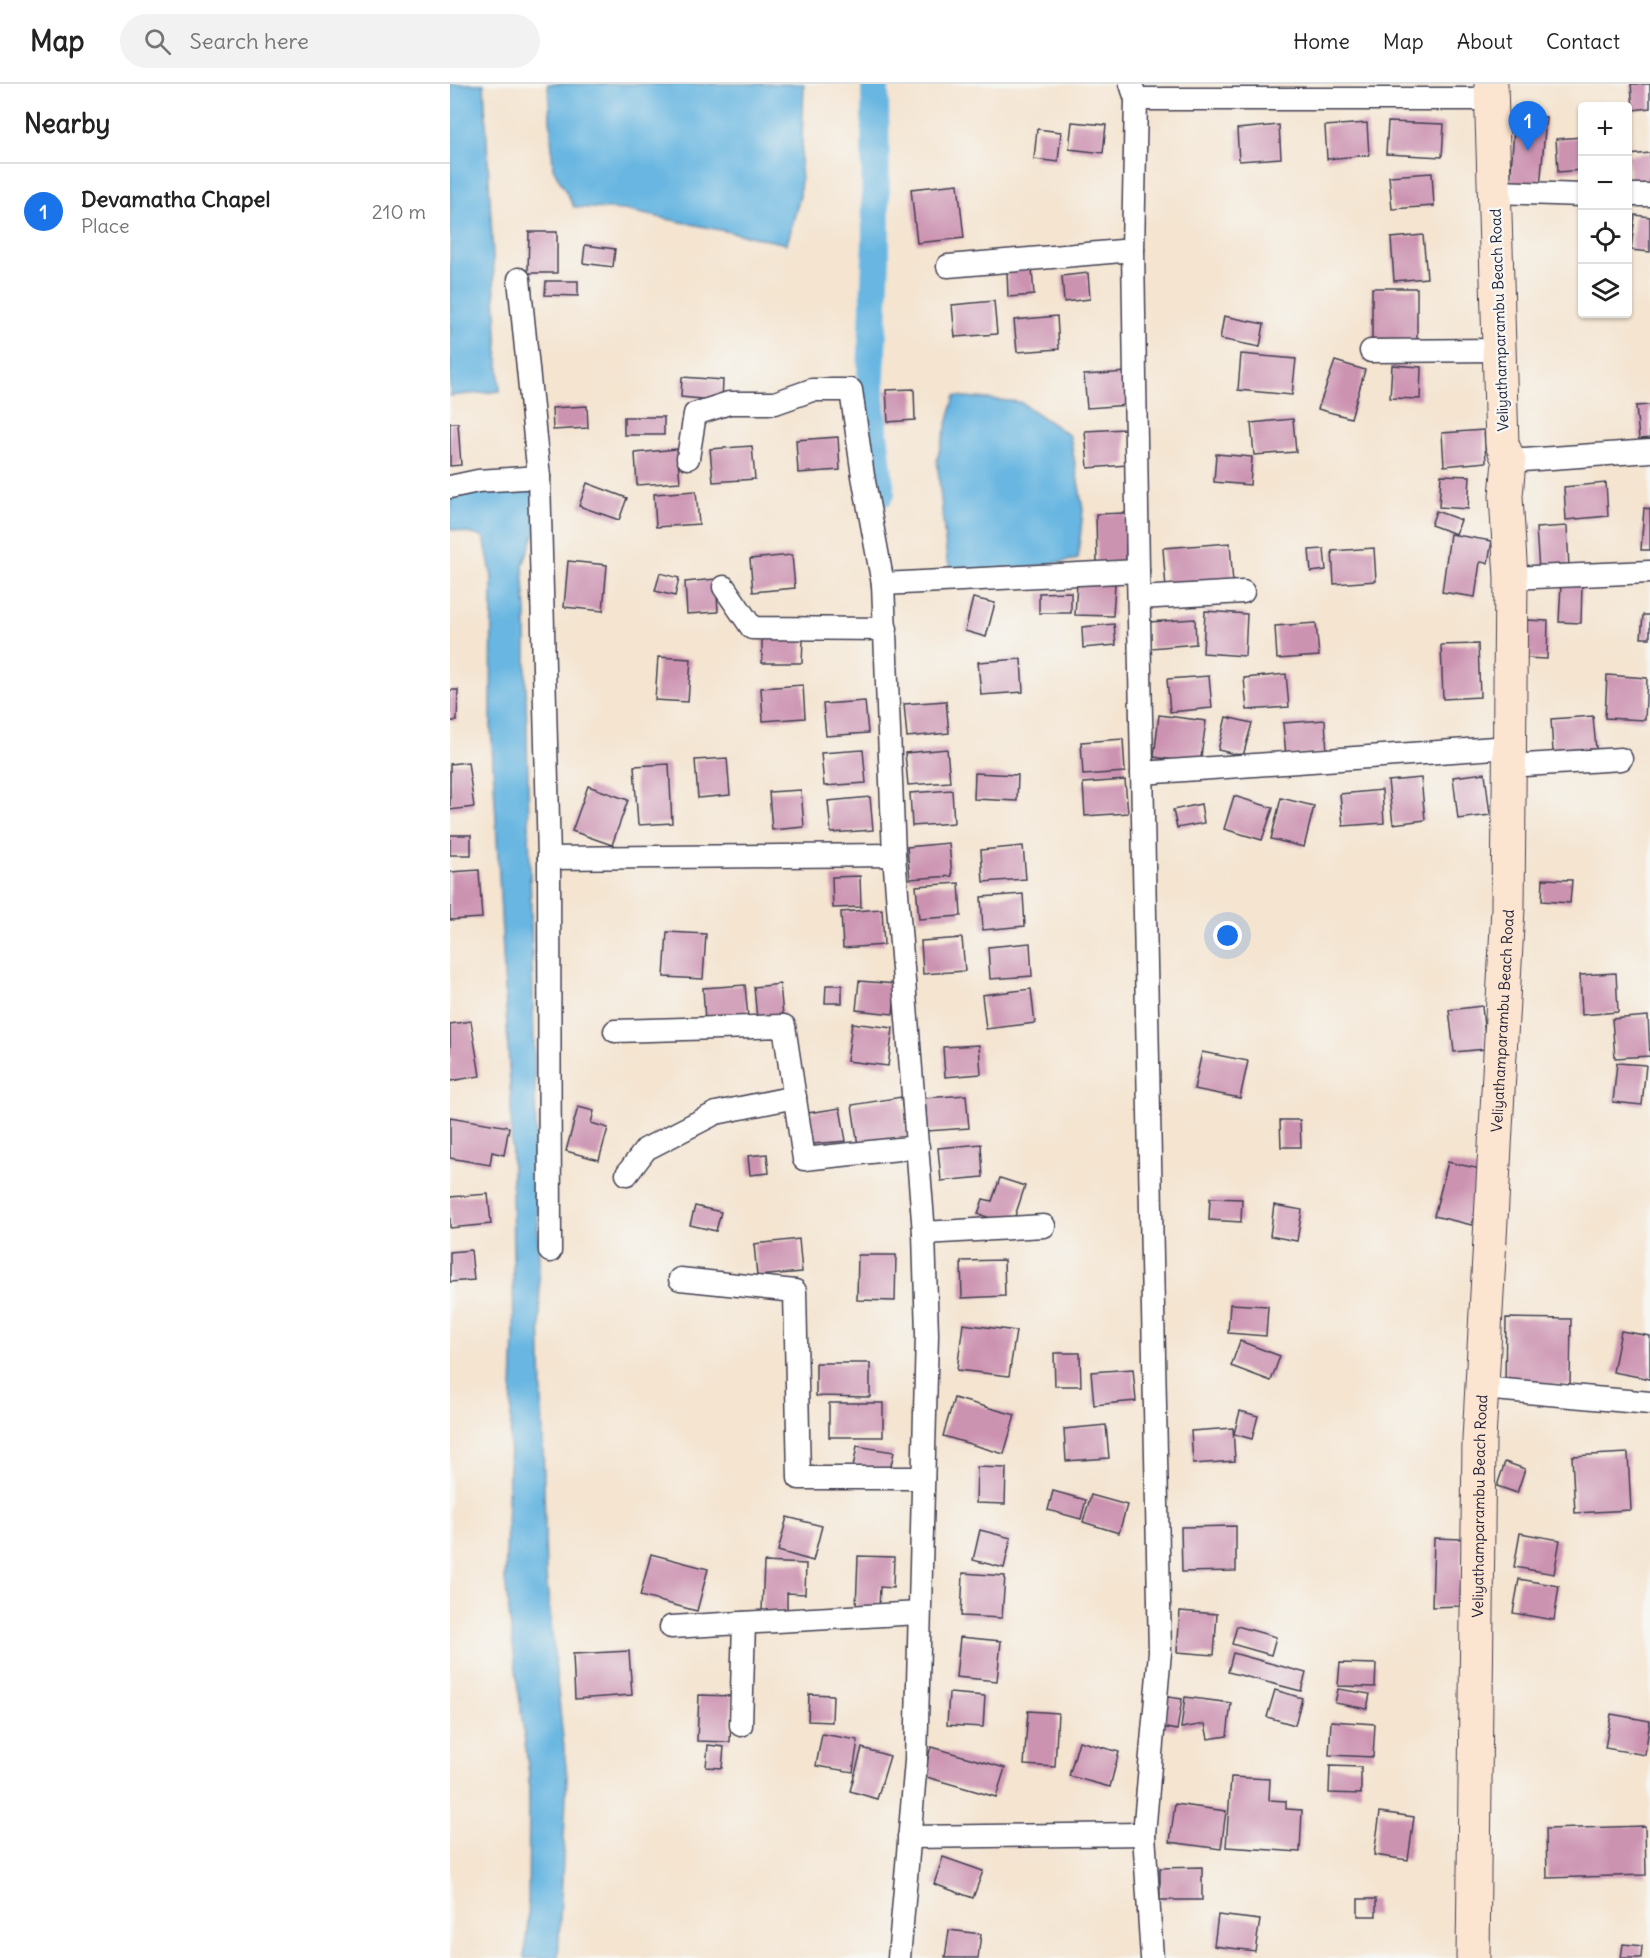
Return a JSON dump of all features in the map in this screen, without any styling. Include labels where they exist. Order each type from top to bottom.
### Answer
[{"type":"main road","name":"Veliyathamparambu Beach Road","points":[[1473,1958],[1482,1388],[1508,908],[1511,578],[1506,496],[1509,461],[1502,444],[1491,91]]},
{"type":"street","points":[[1152,1958],[1144,1834],[1160,1652],[1138,571],[1133,92],[1491,91]]},
{"type":"street","points":[[1495,192],[1578,195]]},
{"type":"street","points":[[1632,195],[1650,195]]},
{"type":"street","points":[[948,266],[1133,250]]},
{"type":"street","points":[[519,279],[539,477],[549,858],[550,1251]]},
{"type":"street","points":[[1371,351],[1499,350]]},
{"type":"street","points":[[688,458],[695,414],[729,403],[775,403],[812,390],[851,390],[863,476],[883,584],[894,855],[924,1233],[927,1335],[916,1761],[899,1958]]},
{"type":"street","points":[[1509,461],[1650,451]]},
{"type":"street","points":[[450,487],[478,481],[539,477]]},
{"type":"street","points":[[883,584],[1138,571]]},
{"type":"street","points":[[1511,578],[1650,572]]},
{"type":"street","points":[[724,587],[752,628],[886,629]]},
{"type":"street","points":[[1139,598],[1243,592]]},
{"type":"street","points":[[1142,773],[1509,757],[1621,759]]},
{"type":"street","points":[[549,858],[894,855]]},
{"type":"street","points":[[615,1031],[784,1026],[804,1159],[918,1147]]},
{"type":"street","points":[[627,1174],[646,1149],[716,1113],[795,1097]]},
{"type":"street","points":[[924,1233],[1044,1226]]},
{"type":"street","points":[[680,1279],[795,1291],[799,1478],[923,1478]]},
{"type":"street","points":[[1482,1388],[1650,1403]]},
{"type":"street","points":[[671,1627],[920,1613]]},
{"type":"street","points":[[741,1725],[744,1623]]},
{"type":"street","points":[[909,1837],[1144,1834]]},
{"type":"water","points":[[450,84],[484,84],[500,391],[450,396]]},
{"type":"water","points":[[548,84],[804,84],[800,196],[787,244],[624,210],[574,207],[553,168]]},
{"type":"water","points":[[955,396],[1020,402],[1070,436],[1083,509],[1078,559],[958,580],[947,560],[937,459]]},
{"type":"water","points":[[450,487],[531,487],[539,522],[523,565],[526,611],[546,1575],[567,1777],[558,1958],[524,1958],[528,1921],[529,1775],[505,1580],[514,1335],[511,1104],[491,725],[492,577],[484,537],[450,529]]},
{"type":"building","points":[[1631,84],[1650,84],[1650,108],[1633,110]]},
{"type":"building","points":[[1515,115],[1546,117],[1540,188],[1510,186]]},
{"type":"building","points":[[1072,122],[1106,125],[1103,153],[1069,149]]},
{"type":"building","points":[[1388,122],[1444,124],[1442,157],[1386,154]]},
{"type":"building","points":[[1367,123],[1369,155],[1327,159],[1325,126]]},
{"type":"building","points":[[1279,125],[1281,158],[1239,161],[1237,129]]},
{"type":"building","points":[[1037,129],[1061,132],[1058,162],[1034,159]]},
{"type":"building","points":[[1578,137],[1578,170],[1558,172],[1556,139]]},
{"type":"building","points":[[1650,153],[1650,186],[1632,188],[1632,155]]},
{"type":"building","points":[[1432,173],[1434,206],[1392,209],[1389,176]]},
{"type":"building","points":[[958,184],[964,238],[917,243],[911,189]]},
{"type":"building","points":[[1635,215],[1650,217],[1650,252],[1632,250]]},
{"type":"building","points":[[529,232],[557,232],[557,273],[528,273]]},
{"type":"building","points":[[1423,235],[1427,278],[1394,281],[1391,238]]},
{"type":"building","points":[[585,245],[615,249],[613,267],[583,263]]},
{"type":"building","points":[[1032,269],[1034,295],[1008,297],[1007,271]]},
{"type":"building","points":[[1088,273],[1090,299],[1064,302],[1062,276]]},
{"type":"building","points":[[546,281],[578,281],[578,296],[545,295]]},
{"type":"building","points":[[1372,288],[1417,288],[1417,344],[1372,344]]},
{"type":"building","points":[[994,301],[997,334],[955,337],[952,305]]},
{"type":"building","points":[[1057,316],[1059,349],[1017,352],[1014,320]]},
{"type":"building","points":[[1224,316],[1264,324],[1260,347],[1220,339]]},
{"type":"building","points":[[1241,354],[1296,359],[1292,395],[1238,390]]},
{"type":"building","points":[[1335,361],[1365,370],[1351,418],[1318,409]]},
{"type":"building","points":[[1392,365],[1421,367],[1420,399],[1390,398]]},
{"type":"building","points":[[1127,372],[1129,405],[1087,408],[1084,375]]},
{"type":"building","points":[[682,377],[723,380],[722,401],[681,397]]},
{"type":"building","points":[[914,389],[915,420],[888,422],[886,390]]},
{"type":"building","points":[[1650,405],[1650,438],[1639,439],[1636,406]]},
{"type":"building","points":[[587,406],[588,428],[553,430],[552,408]]},
{"type":"building","points":[[624,417],[664,417],[664,435],[624,435]]},
{"type":"building","points":[[1293,419],[1296,452],[1254,455],[1251,423]]},
{"type":"building","points":[[450,423],[458,423],[461,465],[450,466]]},
{"type":"building","points":[[1125,429],[1127,465],[1088,468],[1085,431]]},
{"type":"building","points":[[1484,430],[1486,462],[1444,466],[1442,433]]},
{"type":"building","points":[[838,437],[840,470],[798,473],[796,440]]},
{"type":"building","points":[[752,446],[755,479],[713,482],[710,449]]},
{"type":"building","points":[[677,449],[680,482],[637,485],[635,453]]},
{"type":"building","points":[[1216,454],[1252,457],[1250,485],[1214,482]]},
{"type":"building","points":[[1441,475],[1470,476],[1468,509],[1439,507]]},
{"type":"building","points":[[587,483],[627,498],[619,520],[579,506]]},
{"type":"building","points":[[1606,483],[1608,516],[1566,520],[1564,487]]},
{"type":"building","points":[[696,491],[699,524],[656,527],[654,494]]},
{"type":"building","points":[[1644,508],[1650,509],[1650,550],[1641,550]]},
{"type":"building","points":[[1436,511],[1461,520],[1456,534],[1431,525]]},
{"type":"building","points":[[1126,513],[1126,562],[1097,562],[1096,514]]},
{"type":"building","points":[[1567,526],[1569,568],[1539,570],[1536,528]]},
{"type":"building","points":[[1450,534],[1492,541],[1488,563],[1480,562],[1475,597],[1442,592]]},
{"type":"building","points":[[1230,543],[1233,584],[1166,589],[1163,548]]},
{"type":"building","points":[[1374,548],[1376,581],[1334,584],[1332,551]]},
{"type":"building","points":[[1324,549],[1326,570],[1311,572],[1309,550]]},
{"type":"building","points":[[792,555],[795,588],[753,592],[750,559]]},
{"type":"building","points":[[568,561],[607,565],[603,611],[564,607]]},
{"type":"building","points":[[660,573],[679,578],[675,596],[655,591]]},
{"type":"building","points":[[716,579],[718,612],[687,614],[685,582]]},
{"type":"building","points":[[1077,583],[1115,584],[1113,616],[1075,615]]},
{"type":"building","points":[[1561,584],[1582,585],[1581,623],[1559,622]]},
{"type":"building","points":[[1071,592],[1071,613],[1039,613],[1039,593]]},
{"type":"building","points":[[973,598],[995,603],[986,637],[965,631]]},
{"type":"building","points":[[1205,611],[1247,614],[1245,656],[1203,653]]},
{"type":"building","points":[[1643,615],[1650,615],[1650,638],[1641,638]]},
{"type":"building","points":[[1195,619],[1196,644],[1151,648],[1149,622]]},
{"type":"building","points":[[1526,620],[1548,621],[1547,659],[1524,658]]},
{"type":"building","points":[[1316,623],[1319,656],[1277,659],[1275,626]]},
{"type":"building","points":[[1114,624],[1116,645],[1083,648],[1082,627]]},
{"type":"building","points":[[762,638],[803,639],[802,663],[762,663]]},
{"type":"building","points":[[1478,644],[1480,697],[1443,699],[1441,645]]},
{"type":"building","points":[[658,657],[691,659],[688,702],[655,700]]},
{"type":"building","points":[[1021,659],[1023,692],[981,695],[978,662]]},
{"type":"building","points":[[1286,674],[1289,707],[1247,710],[1244,678]]},
{"type":"building","points":[[1607,675],[1647,678],[1645,720],[1605,718]]},
{"type":"building","points":[[1209,676],[1212,708],[1170,712],[1167,679]]},
{"type":"building","points":[[803,685],[805,718],[763,721],[761,688]]},
{"type":"building","points":[[450,690],[458,690],[457,721],[450,721]]},
{"type":"building","points":[[865,701],[868,733],[826,736],[823,704]]},
{"type":"building","points":[[946,701],[949,733],[907,737],[904,704]]},
{"type":"building","points":[[1159,715],[1206,721],[1200,764],[1154,757]]},
{"type":"building","points":[[1593,716],[1596,749],[1553,752],[1551,719]]},
{"type":"building","points":[[1226,717],[1252,723],[1243,756],[1218,750]]},
{"type":"building","points":[[1325,720],[1327,753],[1286,756],[1283,723]]},
{"type":"building","points":[[1123,739],[1125,772],[1083,775],[1081,742]]},
{"type":"building","points":[[947,749],[950,782],[908,785],[905,753]]},
{"type":"building","points":[[863,750],[866,783],[824,786],[821,753]]},
{"type":"building","points":[[727,758],[730,795],[698,798],[695,760]]},
{"type":"building","points":[[468,762],[474,807],[450,810],[450,764]]},
{"type":"building","points":[[669,764],[672,823],[638,825],[634,766]]},
{"type":"building","points":[[975,773],[1018,775],[1017,801],[974,799]]},
{"type":"building","points":[[1485,773],[1490,815],[1458,819],[1453,777]]},
{"type":"building","points":[[1421,778],[1425,820],[1393,824],[1388,781]]},
{"type":"building","points":[[1125,780],[1128,813],[1085,816],[1083,783]]},
{"type":"building","points":[[588,786],[628,800],[612,845],[572,831]]},
{"type":"building","points":[[801,790],[804,827],[772,830],[769,792]]},
{"type":"building","points":[[952,790],[954,823],[912,826],[910,793]]},
{"type":"building","points":[[1382,790],[1384,823],[1343,826],[1340,794]]},
{"type":"building","points":[[1234,796],[1273,808],[1262,840],[1224,829]]},
{"type":"building","points":[[870,797],[873,830],[831,833],[828,801]]},
{"type":"building","points":[[1281,798],[1314,806],[1304,847],[1271,839]]},
{"type":"building","points":[[1201,804],[1204,823],[1177,828],[1173,810]]},
{"type":"building","points":[[450,835],[471,835],[471,855],[450,855]]},
{"type":"building","points":[[949,843],[952,876],[910,879],[907,847]]},
{"type":"building","points":[[1023,846],[1026,879],[983,882],[981,850]]},
{"type":"building","points":[[479,870],[482,918],[450,920],[450,872]]},
{"type":"building","points":[[860,876],[861,907],[833,908],[832,877]]},
{"type":"building","points":[[1543,879],[1572,880],[1570,903],[1542,901]]},
{"type":"building","points":[[959,883],[961,916],[919,919],[916,886]]},
{"type":"building","points":[[1023,894],[1025,926],[983,930],[981,897]]},
{"type":"building","points":[[882,909],[884,945],[843,948],[841,912]]},
{"type":"building","points":[[667,932],[706,934],[703,979],[664,977]]},
{"type":"building","points":[[962,938],[965,971],[923,974],[921,941]]},
{"type":"building","points":[[1030,943],[1032,976],[990,979],[988,947]]},
{"type":"building","points":[[1616,973],[1618,1012],[1582,1015],[1580,975]]},
{"type":"building","points":[[859,981],[896,984],[893,1014],[856,1010]]},
{"type":"building","points":[[780,984],[783,1016],[757,1019],[754,987]]},
{"type":"building","points":[[745,985],[748,1018],[705,1021],[703,988]]},
{"type":"building","points":[[826,985],[842,985],[842,1003],[825,1003]]},
{"type":"building","points":[[1031,989],[1035,1023],[986,1029],[982,995]]},
{"type":"building","points":[[1482,1006],[1486,1049],[1454,1052],[1449,1010]]},
{"type":"building","points":[[1648,1016],[1650,1056],[1615,1058],[1612,1019]]},
{"type":"building","points":[[471,1021],[480,1076],[450,1081],[450,1024]]},
{"type":"building","points":[[852,1023],[893,1028],[888,1066],[847,1061]]},
{"type":"building","points":[[979,1045],[981,1074],[945,1077],[943,1047]]},
{"type":"building","points":[[1202,1052],[1248,1061],[1240,1098],[1194,1089]]},
{"type":"building","points":[[1617,1063],[1646,1065],[1642,1105],[1613,1102]]},
{"type":"building","points":[[966,1095],[969,1128],[927,1131],[925,1098]]},
{"type":"building","points":[[901,1097],[907,1138],[858,1146],[852,1105]]},
{"type":"building","points":[[578,1107],[594,1111],[591,1123],[608,1128],[599,1160],[566,1151]]},
{"type":"building","points":[[840,1108],[846,1141],[812,1144],[808,1113]]},
{"type":"building","points":[[450,1117],[509,1127],[504,1155],[492,1152],[490,1165],[450,1158]]},
{"type":"building","points":[[1280,1120],[1300,1120],[1301,1147],[1281,1147]]},
{"type":"building","points":[[981,1144],[983,1177],[941,1181],[938,1148]]},
{"type":"building","points":[[767,1154],[769,1173],[750,1175],[748,1156]]},
{"type":"building","points":[[1448,1162],[1485,1170],[1472,1225],[1434,1216]]},
{"type":"building","points":[[1000,1178],[1025,1186],[1012,1225],[978,1214],[983,1199],[992,1201]]},
{"type":"building","points":[[488,1194],[491,1224],[450,1228],[450,1197]]},
{"type":"building","points":[[1210,1198],[1242,1199],[1241,1222],[1209,1220]]},
{"type":"building","points":[[1274,1205],[1302,1210],[1297,1241],[1270,1236]]},
{"type":"building","points":[[695,1206],[721,1212],[716,1231],[690,1225]]},
{"type":"building","points":[[799,1239],[802,1272],[757,1276],[754,1244]]},
{"type":"building","points":[[471,1250],[474,1280],[450,1282],[450,1252]]},
{"type":"building","points":[[858,1255],[896,1255],[895,1301],[857,1300]]},
{"type":"building","points":[[1004,1260],[1005,1296],[962,1298],[961,1261]]},
{"type":"building","points":[[1230,1304],[1268,1306],[1266,1336],[1228,1333]]},
{"type":"building","points":[[1506,1318],[1571,1319],[1570,1385],[1505,1384]]},
{"type":"building","points":[[963,1324],[1016,1331],[1009,1376],[957,1370]]},
{"type":"building","points":[[1621,1331],[1650,1336],[1650,1379],[1613,1372]]},
{"type":"building","points":[[1240,1341],[1280,1356],[1271,1381],[1231,1366]]},
{"type":"building","points":[[1054,1353],[1080,1353],[1081,1386],[1055,1386]]},
{"type":"building","points":[[816,1363],[870,1363],[870,1397],[816,1396]]},
{"type":"building","points":[[1133,1369],[1136,1401],[1094,1405],[1091,1372]]},
{"type":"building","points":[[954,1398],[1015,1415],[1004,1454],[943,1436]]},
{"type":"building","points":[[829,1403],[883,1403],[883,1437],[829,1437]]},
{"type":"building","points":[[1240,1411],[1258,1416],[1252,1439],[1234,1434]]},
{"type":"building","points":[[1106,1425],[1109,1458],[1066,1461],[1064,1429]]},
{"type":"building","points":[[1233,1428],[1235,1461],[1193,1464],[1191,1431]]},
{"type":"building","points":[[857,1446],[894,1452],[889,1474],[853,1467]]},
{"type":"building","points":[[1628,1453],[1631,1510],[1575,1513],[1572,1456]]},
{"type":"building","points":[[1505,1462],[1525,1469],[1517,1493],[1497,1486]]},
{"type":"building","points":[[977,1467],[1006,1468],[1005,1504],[976,1503]]},
{"type":"building","points":[[1053,1491],[1086,1500],[1081,1519],[1048,1510]]},
{"type":"building","points":[[1091,1495],[1127,1505],[1119,1533],[1083,1522]]},
{"type":"building","points":[[787,1517],[822,1526],[813,1561],[778,1551]]},
{"type":"building","points":[[1236,1526],[1236,1571],[1182,1572],[1181,1527]]},
{"type":"building","points":[[980,1530],[1011,1538],[1004,1568],[973,1560]]},
{"type":"building","points":[[1520,1533],[1560,1540],[1554,1574],[1514,1567]]},
{"type":"building","points":[[1434,1538],[1462,1539],[1460,1606],[1432,1607]]},
{"type":"building","points":[[651,1554],[708,1569],[697,1611],[640,1596]]},
{"type":"building","points":[[858,1556],[894,1557],[893,1588],[880,1587],[879,1609],[856,1608]]},
{"type":"building","points":[[764,1562],[806,1564],[805,1594],[787,1593],[787,1612],[762,1611]]},
{"type":"building","points":[[963,1573],[1005,1576],[1002,1618],[961,1616]]},
{"type":"building","points":[[1519,1579],[1559,1586],[1554,1620],[1513,1613]]},
{"type":"building","points":[[1180,1611],[1217,1614],[1214,1655],[1177,1652]]},
{"type":"building","points":[[1237,1626],[1276,1637],[1271,1655],[1232,1644]]},
{"type":"building","points":[[960,1637],[1001,1641],[997,1681],[956,1677]]},
{"type":"building","points":[[629,1651],[632,1695],[575,1699],[573,1654]]},
{"type":"building","points":[[1233,1653],[1306,1673],[1301,1691],[1228,1672]]},
{"type":"building","points":[[1340,1663],[1376,1664],[1375,1687],[1338,1686]]},
{"type":"building","points":[[1338,1689],[1370,1694],[1367,1709],[1335,1703]]},
{"type":"building","points":[[1275,1690],[1302,1698],[1295,1725],[1267,1717]]},
{"type":"building","points":[[949,1693],[985,1696],[983,1727],[947,1725]]},
{"type":"building","points":[[809,1694],[833,1695],[832,1722],[808,1721]]},
{"type":"building","points":[[699,1695],[732,1696],[730,1742],[697,1741]]},
{"type":"building","points":[[1161,1696],[1182,1699],[1177,1730],[1156,1726]]},
{"type":"building","points":[[1185,1697],[1231,1703],[1227,1736],[1208,1739],[1205,1724],[1181,1728]]},
{"type":"building","points":[[1028,1711],[1058,1713],[1055,1767],[1024,1765]]},
{"type":"building","points":[[1611,1714],[1650,1721],[1645,1755],[1605,1748]]},
{"type":"building","points":[[1331,1721],[1375,1724],[1373,1757],[1329,1755]]},
{"type":"building","points":[[822,1734],[858,1740],[853,1772],[816,1766]]},
{"type":"building","points":[[1079,1741],[1119,1752],[1110,1787],[1069,1776]]},
{"type":"building","points":[[708,1745],[724,1747],[722,1768],[706,1767]]},
{"type":"building","points":[[931,1747],[1005,1768],[996,1797],[923,1776]]},
{"type":"building","points":[[862,1748],[890,1756],[877,1799],[850,1791]]},
{"type":"building","points":[[1330,1766],[1361,1767],[1361,1794],[1329,1793]]},
{"type":"building","points":[[1231,1777],[1270,1779],[1269,1800],[1286,1801],[1286,1809],[1302,1810],[1300,1852],[1226,1847]]},
{"type":"building","points":[[1175,1804],[1226,1811],[1221,1849],[1170,1842]]},
{"type":"building","points":[[1380,1812],[1414,1817],[1408,1860],[1374,1855]]},
{"type":"building","points":[[1645,1826],[1646,1875],[1547,1878],[1546,1829]]},
{"type":"building","points":[[943,1857],[983,1871],[973,1898],[934,1884]]},
{"type":"building","points":[[1202,1867],[1202,1900],[1160,1900],[1160,1868]]},
{"type":"building","points":[[1358,1899],[1376,1899],[1376,1916],[1358,1916]]},
{"type":"building","points":[[1218,1915],[1260,1920],[1255,1951],[1214,1946]]},
{"type":"building","points":[[949,1930],[981,1934],[978,1958],[945,1958]]},
{"type":"building","points":[[1623,1944],[1642,1946],[1641,1958],[1621,1958]]},
{"type":"waterway","points":[[875,84],[876,259],[870,398],[881,493]]},
{"type":"place","name":"Devamatha Chapel","points":[[1528,151]]}]
